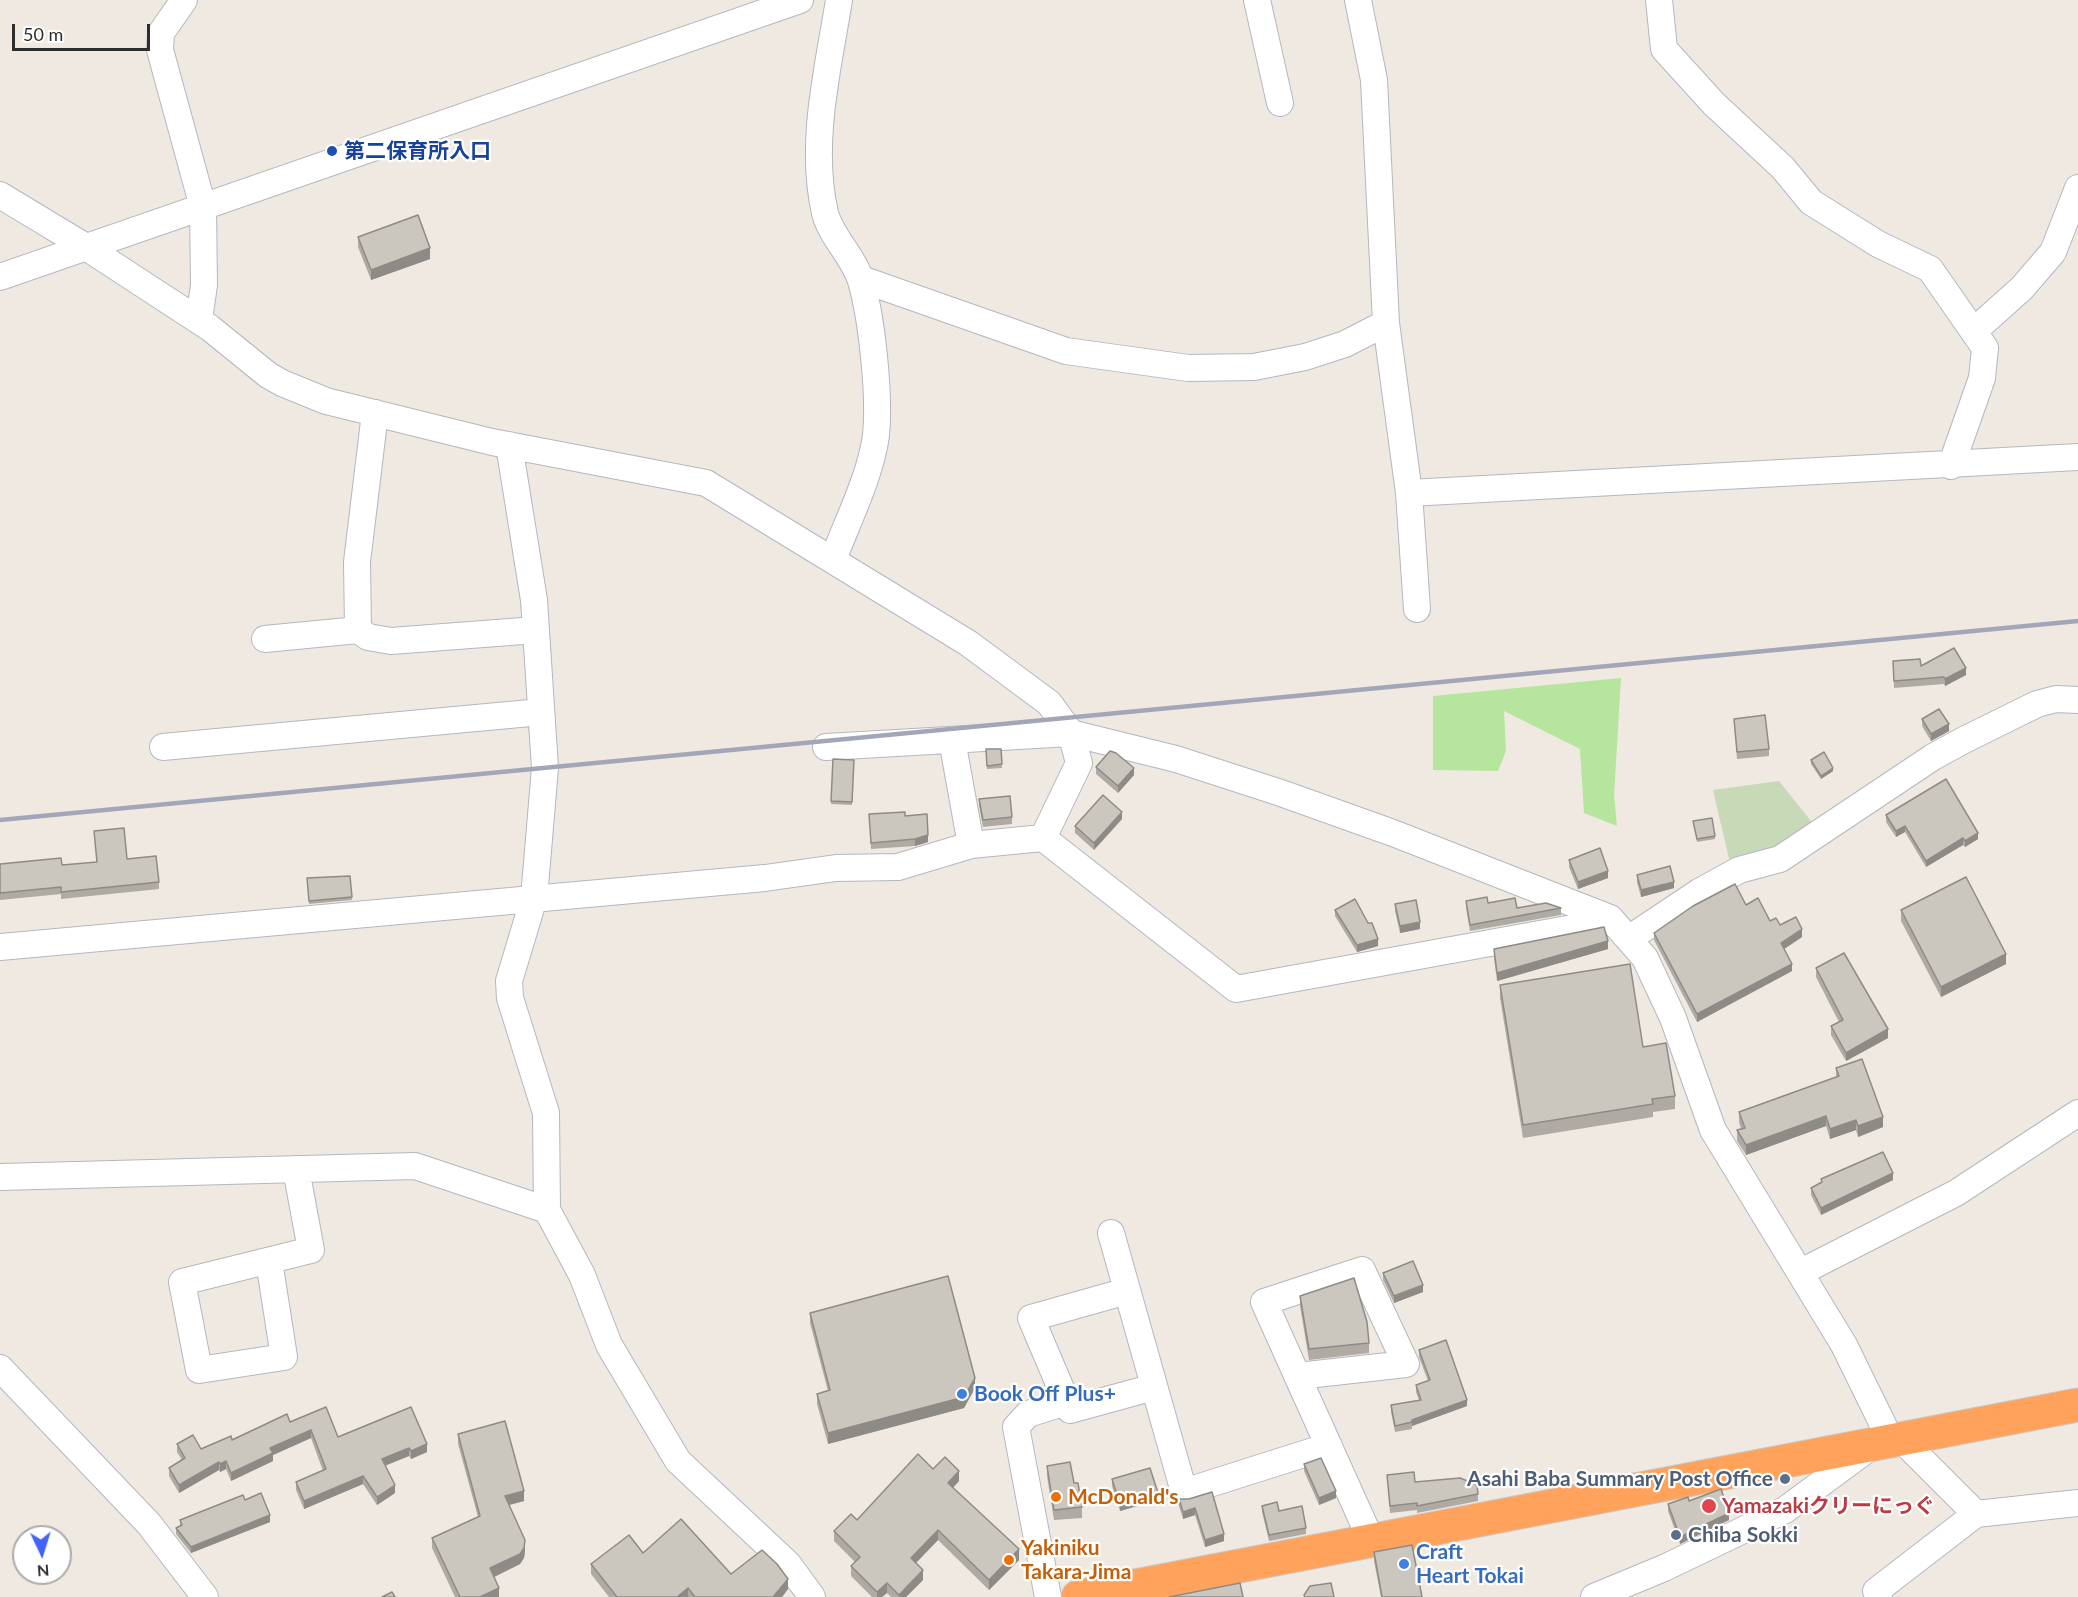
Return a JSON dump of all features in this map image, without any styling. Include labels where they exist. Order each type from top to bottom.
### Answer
[{"type":"highway","points":[[1078,1597],[2078,1405]]},
{"type":"street","points":[[184,0],[161,33],[160,50],[203,207],[204,285],[199,320]]},
{"type":"street","points":[[0,277],[800,0]]},
{"type":"street","points":[[833,560],[871,459],[876,435],[876,378],[861,279],[825,215],[819,168],[821,113],[839,0]]},
{"type":"street","points":[[1257,0],[1280,103]]},
{"type":"street","points":[[1358,0],[1374,80],[1386,323],[1409,493],[1417,609]]},
{"type":"street","points":[[1659,0],[1664,49],[1714,104],[1783,168],[1811,202],[1878,244],[1930,269],[1985,348],[1982,378],[1951,466]]},
{"type":"street","points":[[1974,331],[2022,288],[2053,252],[2078,188]]},
{"type":"street","points":[[0,195],[87,247],[199,320],[267,375],[282,383],[326,401],[509,445],[706,483],[968,643],[1049,704],[1071,732],[1079,763],[1043,838]]},
{"type":"street","points":[[861,279],[1066,351],[1188,369],[1254,367],[1305,357],[1345,344],[1386,323]]},
{"type":"street","points":[[358,630],[357,562],[375,413]]},
{"type":"street","points":[[509,445],[534,600],[545,768],[534,898],[509,981],[510,998],[546,1113],[547,1210],[582,1275],[609,1345],[678,1461],[788,1564],[812,1597]]},
{"type":"street","points":[[1409,493],[1951,466],[2078,457]]},
{"type":"street","points":[[265,639],[358,630],[368,638],[391,641],[536,630]]},
{"type":"street","points":[[1630,938],[1699,892],[1740,870],[1780,859],[1933,757],[1964,740],[2037,704],[2056,699],[2078,700]]},
{"type":"street","points":[[163,747],[541,712]]},
{"type":"street","points":[[826,747],[1071,732],[1176,759],[1281,794],[1414,842],[1610,918],[1630,938],[1645,958],[1673,1018],[1713,1130],[1844,1345],[1888,1442],[1976,1514]]},
{"type":"street","points":[[952,740],[971,844]]},
{"type":"street","points":[[0,947],[765,878],[836,868],[898,867],[971,844],[1043,838],[1236,989],[1584,926],[1610,918]]},
{"type":"street","points":[[1801,1272],[1956,1193],[2078,1113]]},
{"type":"street","points":[[0,1177],[416,1166],[547,1210]]},
{"type":"street","points":[[269,1261],[284,1357],[199,1370],[182,1282],[312,1250],[296,1169]]},
{"type":"street","points":[[1111,1233],[1184,1492],[1329,1446]]},
{"type":"street","points":[[1298,1376],[1406,1364],[1362,1270],[1264,1302],[1371,1540]]},
{"type":"street","points":[[1127,1291],[1031,1318],[1070,1410],[1154,1387]]},
{"type":"street","points":[[0,1368],[149,1524],[205,1597]]},
{"type":"street","points":[[1048,1597],[1016,1428],[1028,1414],[1066,1402]]},
{"type":"street","points":[[1594,1597],[1664,1568],[1785,1510],[1888,1442]]},
{"type":"street","points":[[1879,1597],[1876,1591],[1976,1514],[2078,1503]]},
{"type":"green space","points":[[1621,678],[1614,796],[1617,826],[1584,813],[1580,749],[1504,711],[1506,751],[1498,771],[1433,770],[1433,696]]},
{"type":"green space","points":[[1779,781],[1815,826],[1779,853],[1730,863],[1713,790]]},
{"type":"building","points":[[418,215],[430,248],[371,270],[358,237]]},
{"type":"building","points":[[1954,648],[1966,668],[1945,679],[1944,677],[1894,681],[1893,661],[1920,659],[1921,666]]},
{"type":"building","points":[[1939,709],[1949,724],[1931,734],[1922,719]]},
{"type":"building","points":[[1765,715],[1769,749],[1737,752],[1734,719]]},
{"type":"building","points":[[986,749],[1001,749],[1002,764],[987,766]]},
{"type":"building","points":[[1110,751],[1116,753],[1134,768],[1118,786],[1096,767]]},
{"type":"building","points":[[1824,752],[1833,768],[1821,776],[1811,760]]},
{"type":"building","points":[[833,759],[854,760],[852,802],[831,801]]},
{"type":"building","points":[[1946,779],[1978,833],[1965,841],[1963,838],[1926,861],[1905,826],[1896,831],[1886,815]]},
{"type":"building","points":[[1103,795],[1122,812],[1094,843],[1075,826]]},
{"type":"building","points":[[1010,796],[1012,817],[983,820],[979,799]]},
{"type":"building","points":[[905,812],[905,816],[927,814],[928,835],[915,839],[871,843],[869,814]]},
{"type":"building","points":[[1712,818],[1715,836],[1697,839],[1693,821]]},
{"type":"building","points":[[124,828],[127,859],[156,856],[159,882],[61,892],[61,887],[0,893],[0,864],[61,858],[62,865],[97,862],[94,831]]},
{"type":"building","points":[[1600,848],[1608,871],[1578,882],[1569,860]]},
{"type":"building","points":[[1670,866],[1674,882],[1641,890],[1637,875]]},
{"type":"building","points":[[350,876],[352,897],[309,901],[307,878]]},
{"type":"building","points":[[1966,877],[2006,954],[1941,987],[1901,910]]},
{"type":"building","points":[[1735,884],[1746,905],[1758,898],[1770,921],[1776,918],[1780,925],[1796,917],[1802,929],[1781,943],[1792,964],[1697,1014],[1654,933],[1693,906]]},
{"type":"building","points":[[1487,897],[1488,903],[1515,898],[1517,908],[1546,903],[1561,908],[1470,925],[1466,901]]},
{"type":"building","points":[[1355,899],[1368,923],[1372,923],[1378,939],[1357,945],[1335,910]]},
{"type":"building","points":[[1416,900],[1420,922],[1400,926],[1395,904]]},
{"type":"building","points":[[1604,927],[1608,941],[1497,973],[1494,949]]},
{"type":"building","points":[[1844,953],[1888,1029],[1846,1053],[1831,1026],[1843,1020],[1816,968]]},
{"type":"building","points":[[1630,964],[1643,1047],[1666,1043],[1675,1096],[1652,1099],[1653,1104],[1523,1125],[1500,985]]},
{"type":"building","points":[[1862,1059],[1883,1117],[1858,1126],[1856,1120],[1830,1129],[1826,1116],[1746,1145],[1737,1130],[1745,1128],[1739,1112],[1839,1076],[1836,1068]]},
{"type":"building","points":[[1883,1152],[1893,1173],[1821,1208],[1811,1188],[1822,1182],[1821,1179]]},
{"type":"building","points":[[1413,1261],[1423,1285],[1394,1296],[1383,1273]]},
{"type":"building","points":[[948,1276],[975,1378],[964,1397],[828,1433],[817,1394],[830,1390],[810,1313]]},
{"type":"building","points":[[1354,1278],[1367,1322],[1369,1343],[1309,1349],[1300,1296]]},
{"type":"building","points":[[1446,1340],[1467,1400],[1412,1420],[1412,1422],[1395,1426],[1391,1405],[1421,1400],[1416,1385],[1430,1380],[1419,1350]]},
{"type":"building","points":[[326,1407],[338,1437],[411,1407],[427,1444],[411,1451],[409,1448],[382,1459],[395,1485],[377,1497],[363,1476],[304,1501],[296,1482],[326,1469],[311,1430],[270,1448],[273,1453],[231,1473],[226,1461],[220,1464],[219,1462],[179,1485],[169,1468],[185,1458],[177,1444],[193,1435],[201,1449],[231,1436],[232,1440],[287,1414],[290,1422]]},
{"type":"building","points":[[505,1421],[524,1491],[505,1496],[525,1540],[524,1548],[520,1554],[490,1568],[499,1588],[480,1597],[460,1597],[432,1538],[480,1516],[458,1434]]},
{"type":"building","points":[[918,1454],[933,1469],[945,1457],[959,1471],[948,1483],[1019,1549],[989,1580],[938,1530],[911,1558],[923,1570],[899,1595],[887,1583],[877,1592],[851,1566],[860,1557],[834,1531],[851,1514],[857,1520]]},
{"type":"building","points":[[1321,1458],[1336,1491],[1319,1498],[1304,1464]]},
{"type":"building","points":[[1070,1462],[1074,1483],[1078,1483],[1082,1507],[1054,1510],[1047,1466]]},
{"type":"building","points":[[1150,1468],[1158,1493],[1120,1504],[1112,1479]]},
{"type":"building","points":[[1414,1472],[1415,1482],[1460,1478],[1477,1485],[1478,1494],[1417,1506],[1417,1503],[1390,1506],[1387,1475]]},
{"type":"building","points":[[1721,1489],[1729,1513],[1680,1537],[1668,1504],[1688,1497],[1689,1501]]},
{"type":"building","points":[[1212,1492],[1224,1534],[1205,1540],[1195,1508],[1183,1512],[1179,1499],[1189,1499]]},
{"type":"building","points":[[261,1493],[270,1515],[191,1547],[176,1528],[182,1525],[180,1520],[243,1495],[245,1500]]},
{"type":"building","points":[[1277,1502],[1279,1511],[1302,1506],[1306,1528],[1269,1535],[1262,1506]]},
{"type":"building","points":[[681,1519],[731,1574],[762,1550],[777,1564],[788,1579],[773,1597],[695,1597],[688,1588],[677,1597],[617,1597],[591,1564],[629,1535],[643,1553]]},
{"type":"building","points":[[1412,1545],[1422,1597],[1382,1597],[1374,1552]]},
{"type":"building","points":[[1240,1583],[1243,1597],[1169,1597]]},
{"type":"building","points":[[1331,1583],[1334,1597],[1305,1597],[1304,1595],[1310,1586]]},
{"type":"building","points":[[392,1592],[395,1597],[382,1597]]},
{"type":"railway","points":[[0,820],[2078,621]]},
{"type":"place","name":"第二保育所入口","points":[[332,151]]},
{"type":"place","name":"Book Off Plus+","points":[[962,1394]]},
{"type":"place","name":"Asahi Baba Summary Post Office","points":[[1785,1479]]},
{"type":"place","name":"McDonald's","points":[[1056,1497]]},
{"type":"place","name":"Yamazakiクリーにっぐ","points":[[1709,1506]]},
{"type":"place","name":"Chiba Sokki","points":[[1676,1535]]},
{"type":"place","name":"Yakiniku Takara-Jima","points":[[1009,1560]]},
{"type":"place","name":"Craft Heart Tokai","points":[[1404,1564]]}]
